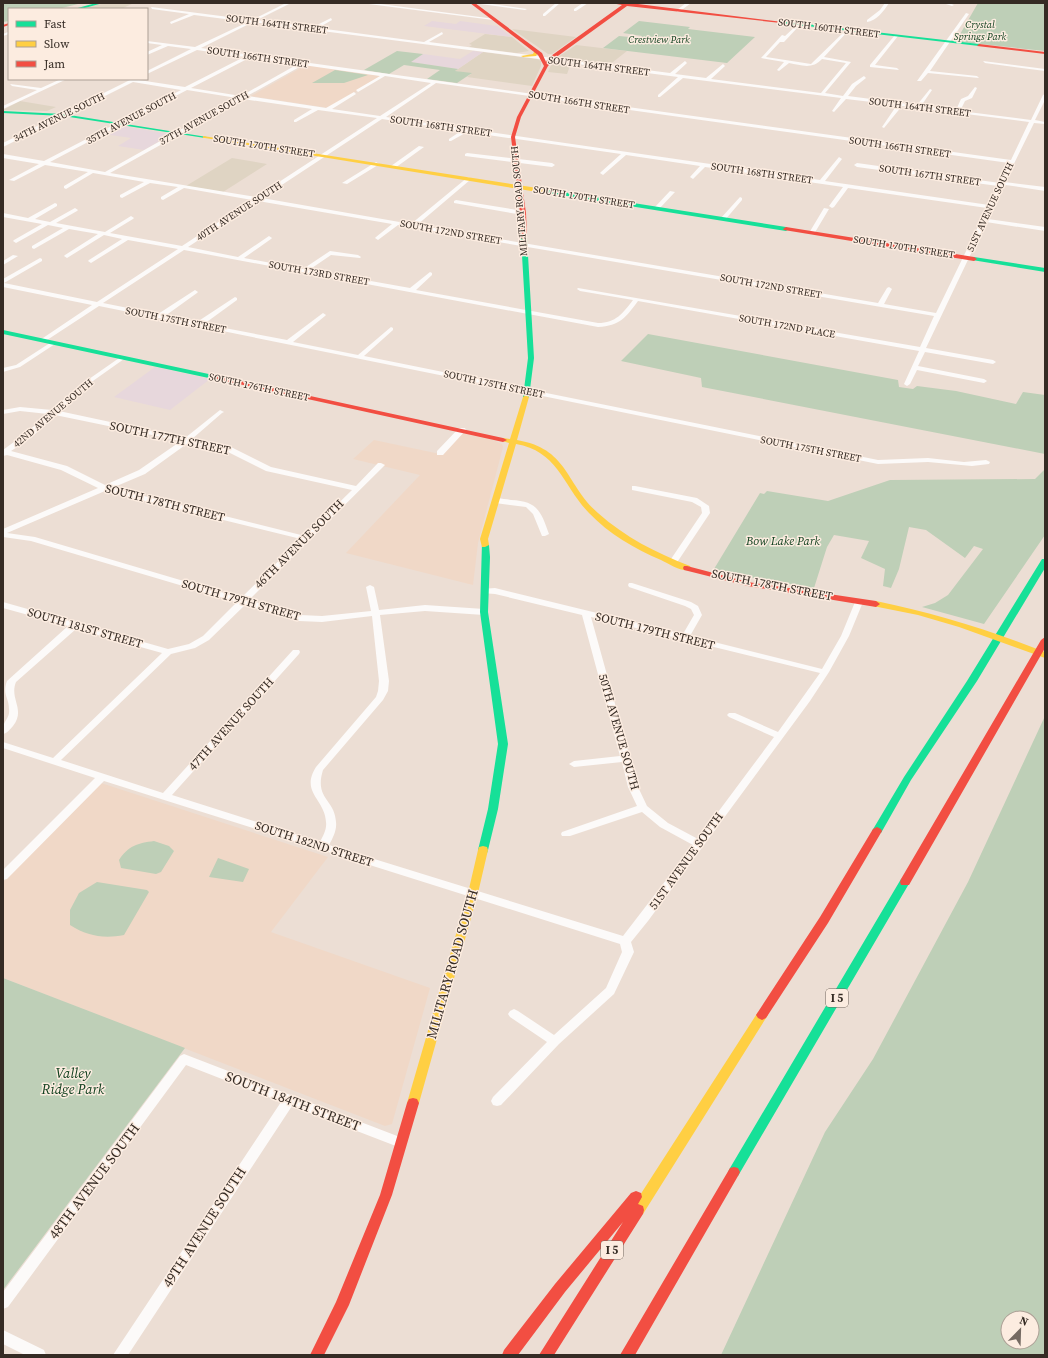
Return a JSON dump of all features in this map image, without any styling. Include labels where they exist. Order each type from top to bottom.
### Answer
[{"type":"main road","points":[[69,8],[89,3]]},
{"type":"main road","points":[[80,8],[100,3]]},
{"type":"main road","points":[[474,3],[546,57]]},
{"type":"main road","name":"SOUTH 160TH STREET","points":[[613,3],[1045,53]]},
{"type":"main road","points":[[523,56],[534,55],[546,57],[627,4]]},
{"type":"main road","name":"MILITARY ROAD SOUTH","points":[[317,1355],[342,1305],[386,1195],[473,893],[493,809],[503,744],[484,612],[486,557],[484,539],[499,502],[510,447],[514,441],[528,391],[531,358],[523,213],[513,137],[519,117],[531,95],[546,57]]},
{"type":"main road","name":"SOUTH 170TH STREET","points":[[3,112],[29,112],[63,115],[812,232],[1045,270]]},
{"type":"main road","name":"SOUTH 176TH STREET","points":[[3,332],[514,441]]},
{"type":"main road","name":"SOUTH 178TH STREET","points":[[514,441],[533,446],[550,456],[584,504],[604,524],[632,542],[673,562],[748,583],[914,611],[961,624],[1045,656]]},
{"type":"main road","name":"I 5","points":[[546,1355],[677,1146],[824,920],[907,779],[972,681],[1045,562]]},
{"type":"main road","name":"I 5","points":[[627,1355],[983,750],[1045,640]]},
{"type":"main road","points":[[509,1355],[560,1288],[677,1146]]},
{"type":"street","points":[[148,10],[164,3]]},
{"type":"street","points":[[148,73],[289,3]]},
{"type":"street","points":[[363,3],[494,19]]},
{"type":"street","points":[[404,8],[413,3]]},
{"type":"street","points":[[474,3],[525,9]]},
{"type":"street","points":[[544,15],[558,3]]},
{"type":"street","points":[[575,10],[586,3]]},
{"type":"street","points":[[678,11],[689,3]]},
{"type":"street","points":[[868,21],[882,11],[887,3]]},
{"type":"street","points":[[945,3],[952,4]]},
{"type":"street","name":"SOUTH 164TH STREET","points":[[152,8],[523,56]]},
{"type":"street","points":[[171,23],[193,13]]},
{"type":"street","points":[[918,80],[927,72],[968,14]]},
{"type":"street","points":[[313,29],[331,19]]},
{"type":"street","points":[[782,42],[798,25]]},
{"type":"street","points":[[783,36],[764,56],[763,59],[814,64],[847,30]]},
{"type":"street","points":[[425,43],[442,32]]},
{"type":"street","points":[[896,36],[872,66],[897,69]]},
{"type":"street","name":"SOUTH 166TH STREET","points":[[148,42],[1011,162]]},
{"type":"street","points":[[148,54],[167,45]]},
{"type":"street","name":"35TH AVENUE SOUTH","points":[[12,180],[249,56]]},
{"type":"street","name":"SOUTH 164TH STREET","points":[[546,57],[707,80],[1045,123]]},
{"type":"street","points":[[821,58],[848,63],[822,94]]},
{"type":"street","points":[[671,75],[685,62]]},
{"type":"street","points":[[779,70],[787,62]]},
{"type":"street","points":[[985,62],[1045,70]]},
{"type":"street","name":"37TH AVENUE SOUTH","points":[[106,173],[303,63]]},
{"type":"street","points":[[707,80],[723,65]]},
{"type":"street","points":[[927,72],[977,77]]},
{"type":"street","points":[[328,109],[384,74]]},
{"type":"street","points":[[660,96],[682,76]]},
{"type":"street","points":[[834,111],[844,97],[864,78]]},
{"type":"street","points":[[3,108],[63,80]]},
{"type":"street","name":"SOUTH 168TH STREET","points":[[134,80],[991,207]]},
{"type":"street","name":"34TH AVENUE SOUTH","points":[[3,145],[134,80]]},
{"type":"street","name":"40TH AVENUE SOUTH","points":[[42,341],[435,82]]},
{"type":"street","points":[[12,85],[42,90]]},
{"type":"street","points":[[957,112],[963,100],[970,97],[974,88]]},
{"type":"street","points":[[918,107],[930,90]]},
{"type":"street","name":"51ST AVENUE SOUTH","points":[[907,384],[938,315],[1003,184],[1011,162],[1045,95]]},
{"type":"street","points":[[884,127],[900,105]]},
{"type":"street","points":[[296,121],[317,108]]},
{"type":"street","points":[[1038,109],[1045,110]]},
{"type":"street","points":[[451,140],[466,130]]},
{"type":"street","points":[[393,167],[421,147]]},
{"type":"street","points":[[603,173],[625,153]]},
{"type":"street","points":[[467,155],[552,165]]},
{"type":"street","name":"SOUTH 172ND STREET","points":[[3,156],[938,315]]},
{"type":"street","name":"SOUTH 168TH STREET","points":[[821,182],[839,159]]},
{"type":"street","points":[[345,183],[376,164]]},
{"type":"street","points":[[693,177],[704,164]]},
{"type":"street","name":"SOUTH 167TH STREET","points":[[857,165],[1045,189]]},
{"type":"street","points":[[66,186],[93,171]]},
{"type":"street","points":[[412,226],[468,179]]},
{"type":"street","points":[[122,196],[149,181]]},
{"type":"street","points":[[832,206],[847,185]]},
{"type":"street","points":[[163,198],[183,187]]},
{"type":"street","points":[[657,208],[672,192]]},
{"type":"street","points":[[723,219],[740,199]]},
{"type":"street","points":[[456,202],[523,213]]},
{"type":"street","points":[[29,220],[55,205]]},
{"type":"street","points":[[812,232],[826,209]]},
{"type":"street","points":[[16,241],[75,210]]},
{"type":"street","name":"SOUTH 173RD STREET","points":[[3,215],[593,324],[610,325],[619,322],[637,299]]},
{"type":"street","points":[[67,256],[131,218]]},
{"type":"street","points":[[985,220],[1045,229]]},
{"type":"street","points":[[378,238],[396,223]]},
{"type":"street","points":[[34,247],[68,227]]},
{"type":"street","points":[[91,261],[127,238]]},
{"type":"street","points":[[240,258],[269,238]]},
{"type":"street","points":[[306,270],[330,254],[358,257]]},
{"type":"street","points":[[3,263],[15,256]]},
{"type":"street","points":[[3,284],[40,260]]},
{"type":"street","points":[[412,290],[430,274]]},
{"type":"street","name":"SOUTH 175TH STREET","points":[[3,284],[878,462],[893,463],[930,460],[974,464],[986,462]]},
{"type":"street","name":"SOUTH 172ND PLACE","points":[[580,289],[993,362]]},
{"type":"street","points":[[880,305],[889,289]]},
{"type":"street","points":[[160,316],[195,292]]},
{"type":"street","points":[[199,324],[235,299]]},
{"type":"street","points":[[289,342],[323,315]]},
{"type":"street","points":[[360,356],[391,329]]},
{"type":"street","points":[[4,370],[18,366],[53,343]]},
{"type":"street","name":"42ND AVENUE SOUTH","points":[[4,453],[29,435],[80,387],[122,358]]},
{"type":"street","points":[[914,368],[984,381]]},
{"type":"street","name":"SOUTH 177TH STREET","points":[[3,412],[20,409],[52,412],[187,440],[228,449],[269,469],[355,488]]},
{"type":"street","points":[[3,532],[151,467],[187,440],[220,412]]},
{"type":"street","points":[[440,453],[462,430]]},
{"type":"street","name":"SOUTH 178TH STREET","points":[[4,453],[64,468],[104,488],[305,538]]},
{"type":"street","name":"46TH AVENUE SOUTH","points":[[54,762],[168,652],[192,646],[206,638],[355,488],[381,465]]},
{"type":"street","points":[[635,488],[694,500],[704,506],[706,513],[673,562]]},
{"type":"street","points":[[499,502],[523,503],[534,508],[539,514],[545,534]]},
{"type":"street","name":"SOUTH 179TH STREET","points":[[3,535],[32,539],[241,602],[311,619],[376,614],[390,610],[424,608],[484,612]]},
{"type":"street","points":[[632,585],[688,604],[695,608],[698,615],[685,638]]},
{"type":"street","points":[[323,847],[331,836],[332,817],[314,790],[314,777],[318,769],[380,698],[383,691],[384,681],[376,614],[370,587]]},
{"type":"street","name":"SOUTH 179TH STREET","points":[[485,591],[494,591],[825,672]]},
{"type":"street","name":"51ST AVENUE SOUTH","points":[[625,941],[644,918],[825,672],[845,636],[859,602]]},
{"type":"street","name":"SOUTH 181ST STREET","points":[[3,605],[168,652]]},
{"type":"street","name":"50TH AVENUE SOUTH","points":[[586,614],[624,759],[633,787],[643,808],[664,825],[699,844]]},
{"type":"street","points":[[3,731],[12,720],[15,709],[8,694],[8,688],[12,681],[75,625]]},
{"type":"street","name":"47TH AVENUE SOUTH","points":[[165,797],[296,652]]},
{"type":"street","points":[[732,715],[778,736]]},
{"type":"street","name":"SOUTH 182ND STREET","points":[[3,745],[625,941]]},
{"type":"street","points":[[574,764],[624,759]]},
{"type":"street","points":[[3,876],[102,777]]},
{"type":"street","points":[[566,834],[643,808]]},
{"type":"street","points":[[496,1101],[555,1041],[610,991],[628,952],[625,941]]},
{"type":"street","points":[[514,1014],[555,1041]]},
{"type":"street","name":"SOUTH 184TH STREET","points":[[184,1059],[401,1143]]},
{"type":"street","name":"48TH AVENUE SOUTH","points":[[3,1303],[184,1059]]},
{"type":"street","name":"49TH AVENUE SOUTH","points":[[120,1355],[289,1100]]},
{"type":"street","points":[[3,1337],[39,1355]]},
{"type":"shaded area","points":[[105,3],[134,3],[123,8],[84,8]]},
{"type":"shaded area","points":[[432,21],[456,24],[460,21],[497,26],[512,37],[424,26]]},
{"type":"shaded area","points":[[512,29],[576,37],[552,54],[548,54]]},
{"type":"shaded area","points":[[485,34],[512,37],[529,51],[517,53],[469,47],[472,45],[469,44]]},
{"type":"shaded area","points":[[576,45],[627,51],[608,66],[559,59],[558,57]]},
{"type":"shaded area","points":[[473,51],[483,52],[458,69],[410,62],[423,54],[460,59]]},
{"type":"shaded area","points":[[483,52],[537,59],[541,61],[541,66],[532,86],[467,77],[471,74],[455,71]]},
{"type":"shaded area","points":[[557,61],[571,63],[567,74],[548,72],[552,63]]},
{"type":"shaded area","points":[[306,65],[381,76],[329,108],[251,96]]},
{"type":"shaded area","points":[[20,101],[56,107],[47,111],[3,110]]},
{"type":"shaded area","points":[[122,126],[170,135],[144,150],[118,146],[131,138],[104,134]]},
{"type":"shaded area","points":[[232,158],[267,164],[223,192],[186,186]]},
{"type":"shaded area","points":[[155,367],[210,379],[170,410],[114,397]]},
{"type":"shaded area","points":[[461,433],[493,440],[502,444],[503,447],[478,543],[473,585],[346,553],[420,475],[353,459],[374,440],[440,454]]},
{"type":"shaded area","points":[[101,783],[328,857],[271,932],[430,988],[392,1124],[385,1126],[3,978],[3,882]]},
{"type":"green space","points":[[3,3],[82,3],[62,8],[8,8],[8,21],[3,22]]},
{"type":"green space","name":"Crystal Springs Park","points":[[978,3],[1045,3],[1045,51],[952,41],[959,36]]},
{"type":"green space","name":"Crestview Park","points":[[639,21],[690,27],[688,29],[755,37],[727,63],[603,48],[619,36],[640,38],[642,36],[623,33]]},
{"type":"green space","points":[[397,51],[423,54],[411,62],[458,69],[455,71],[472,73],[457,83],[427,79],[440,70],[404,65],[389,74],[364,70]]},
{"type":"green space","points":[[335,70],[368,75],[344,83],[312,83]]},
{"type":"green space","points":[[648,334],[898,380],[899,387],[913,389],[917,386],[956,391],[1016,404],[1023,392],[1045,395],[1045,454],[702,387],[701,378],[621,361]]},
{"type":"green space","name":"Bow Lake Park","points":[[1045,469],[1045,535],[984,624],[922,607],[935,603],[948,595],[983,549],[974,546],[965,558],[926,530],[909,527],[899,569],[891,588],[883,586],[885,569],[861,558],[869,541],[834,535],[827,547],[814,588],[753,578],[714,569],[760,493],[764,494],[767,491],[828,501],[890,480],[1035,479]]},
{"type":"green space","points":[[1045,716],[1045,1355],[721,1355],[825,1132],[873,1059],[968,882]]},
{"type":"green space","points":[[154,841],[169,846],[174,851],[161,872],[156,874],[121,868],[119,860],[126,851],[138,844]]},
{"type":"green space","points":[[218,858],[249,869],[243,882],[209,877]]},
{"type":"green space","points":[[97,882],[147,890],[149,892],[124,935],[110,937],[96,936],[83,932],[70,925],[70,910],[79,893]]},
{"type":"green space","name":"Valley Ridge Park","points":[[3,978],[185,1048],[3,1290]]},
{"type":"traffic: fast","points":[[80,8],[101,3]]},
{"type":"traffic: fast","points":[[781,22],[979,45]]},
{"type":"traffic: fast","points":[[3,112],[63,115],[205,137]]},
{"type":"traffic: fast","points":[[544,191],[786,229]]},
{"type":"traffic: fast","points":[[524,238],[531,358],[526,397]]},
{"type":"traffic: fast","points":[[974,259],[1045,270]]},
{"type":"traffic: fast","points":[[3,332],[218,378]]},
{"type":"traffic: fast","points":[[483,850],[493,809],[503,744],[484,612],[485,545]]},
{"type":"traffic: fast","points":[[877,831],[907,779],[972,681],[1045,561]]},
{"type":"traffic: fast","points":[[734,1172],[905,882]]},
{"type":"traffic: slow","points":[[523,56],[534,55],[537,51]]},
{"type":"traffic: slow","points":[[205,137],[544,191]]},
{"type":"traffic: slow","points":[[485,545],[484,539],[526,397]]},
{"type":"traffic: slow","points":[[503,440],[530,445],[543,451],[559,466],[586,505],[603,522],[637,545],[687,568]]},
{"type":"traffic: slow","points":[[876,604],[919,613],[962,625],[1045,655]]},
{"type":"traffic: slow","points":[[413,1103],[473,893],[483,850]]},
{"type":"traffic: slow","points":[[638,1210],[762,1015]]},
{"type":"traffic: jam","points":[[472,3],[540,54],[546,66],[519,117],[513,137],[523,213],[524,238]]},
{"type":"traffic: jam","points":[[613,3],[781,22]]},
{"type":"traffic: jam","points":[[546,66],[553,57],[628,3]]},
{"type":"traffic: jam","points":[[3,26],[8,24]]},
{"type":"traffic: jam","points":[[979,45],[1045,53]]},
{"type":"traffic: jam","points":[[786,229],[974,259]]},
{"type":"traffic: jam","points":[[218,378],[503,440]]},
{"type":"traffic: jam","points":[[687,568],[748,584],[876,604]]},
{"type":"traffic: jam","points":[[905,882],[1045,640]]},
{"type":"traffic: jam","points":[[762,1015],[824,920],[877,831]]},
{"type":"traffic: jam","points":[[317,1355],[342,1305],[386,1195],[413,1103]]},
{"type":"traffic: jam","points":[[627,1355],[734,1172]]},
{"type":"traffic: jam","points":[[509,1355],[560,1288],[636,1197]]},
{"type":"traffic: jam","points":[[546,1355],[638,1210]]}]
